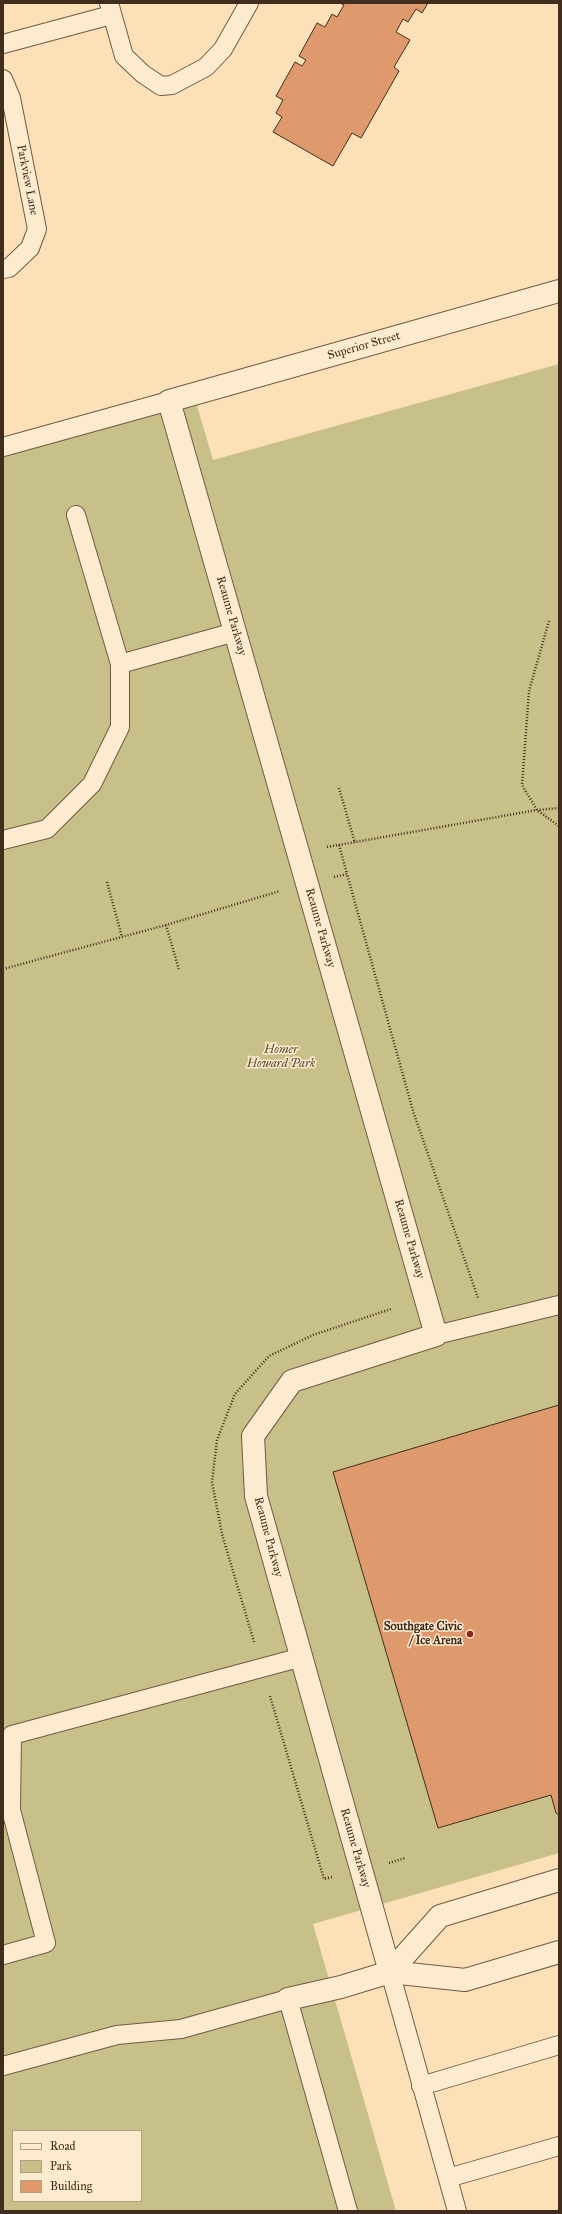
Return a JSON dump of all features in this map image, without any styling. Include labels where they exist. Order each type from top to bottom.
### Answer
[{"type":"street","name":"Superior Street","points":[[169,401],[559,291]]},
{"type":"street","name":"Reaume Parkway","points":[[169,401],[436,1334],[292,1381],[253,1436],[256,1496],[390,1972]]},
{"type":"street","points":[[390,1972],[440,1916],[559,1880]]},
{"type":"street","points":[[288,1999],[341,1987],[390,1972],[465,1980],[559,1952]]},
{"type":"lane","points":[[3,44],[110,9],[124,56],[143,74],[161,86],[172,85],[206,67],[224,49],[249,3]]},
{"type":"lane","name":"Parkview Lane","points":[[3,79],[11,98],[37,229],[30,248],[9,268],[3,269]]},
{"type":"lane","points":[[3,447],[169,401]]},
{"type":"lane","points":[[3,840],[47,829],[92,784],[120,726],[120,664],[76,515]]},
{"type":"lane","points":[[120,664],[236,632]]},
{"type":"lane","points":[[436,1334],[559,1305]]},
{"type":"lane","points":[[3,1955],[46,1943],[11,1810],[12,1735],[302,1657]]},
{"type":"lane","points":[[390,1972],[457,2211]]},
{"type":"lane","points":[[3,2066],[117,2034],[181,2029],[288,1999],[348,2211]]},
{"type":"lane","points":[[421,2086],[559,2045]]},
{"type":"lane","points":[[448,2178],[559,2146]]},
{"type":"path","points":[[549,621],[529,691],[524,735],[522,785],[537,810],[559,826]]},
{"type":"path","points":[[339,788],[355,843]]},
{"type":"path","points":[[325,847],[355,843],[537,810],[559,808]]},
{"type":"path","points":[[339,845],[414,1111],[479,1302]]},
{"type":"path","points":[[328,878],[347,874]]},
{"type":"path","points":[[107,882],[122,937]]},
{"type":"path","points":[[3,969],[166,925],[285,890]]},
{"type":"path","points":[[166,925],[179,970]]},
{"type":"green space","name":"Homer Howard Park","points":[[559,364],[559,1853],[313,1924],[396,2211],[3,2211],[3,452],[195,399],[213,460]]},
{"type":"building","points":[[340,3],[428,3],[422,13],[416,9],[408,22],[403,19],[396,32],[410,40],[394,67],[399,71],[361,138],[352,133],[333,166],[273,132],[282,117],[276,113],[283,100],[276,96],[295,62],[302,66],[306,60],[299,56],[317,23],[325,27],[332,14],[337,17],[344,5]]},
{"type":"building","name":"Southgate Civic / Ice Arena","points":[[559,1405],[559,1815],[556,1813],[551,1795],[438,1828],[333,1472]]},
{"type":"place","name":"Southgate Civic / Ice Arena","points":[[470,1634]]}]
